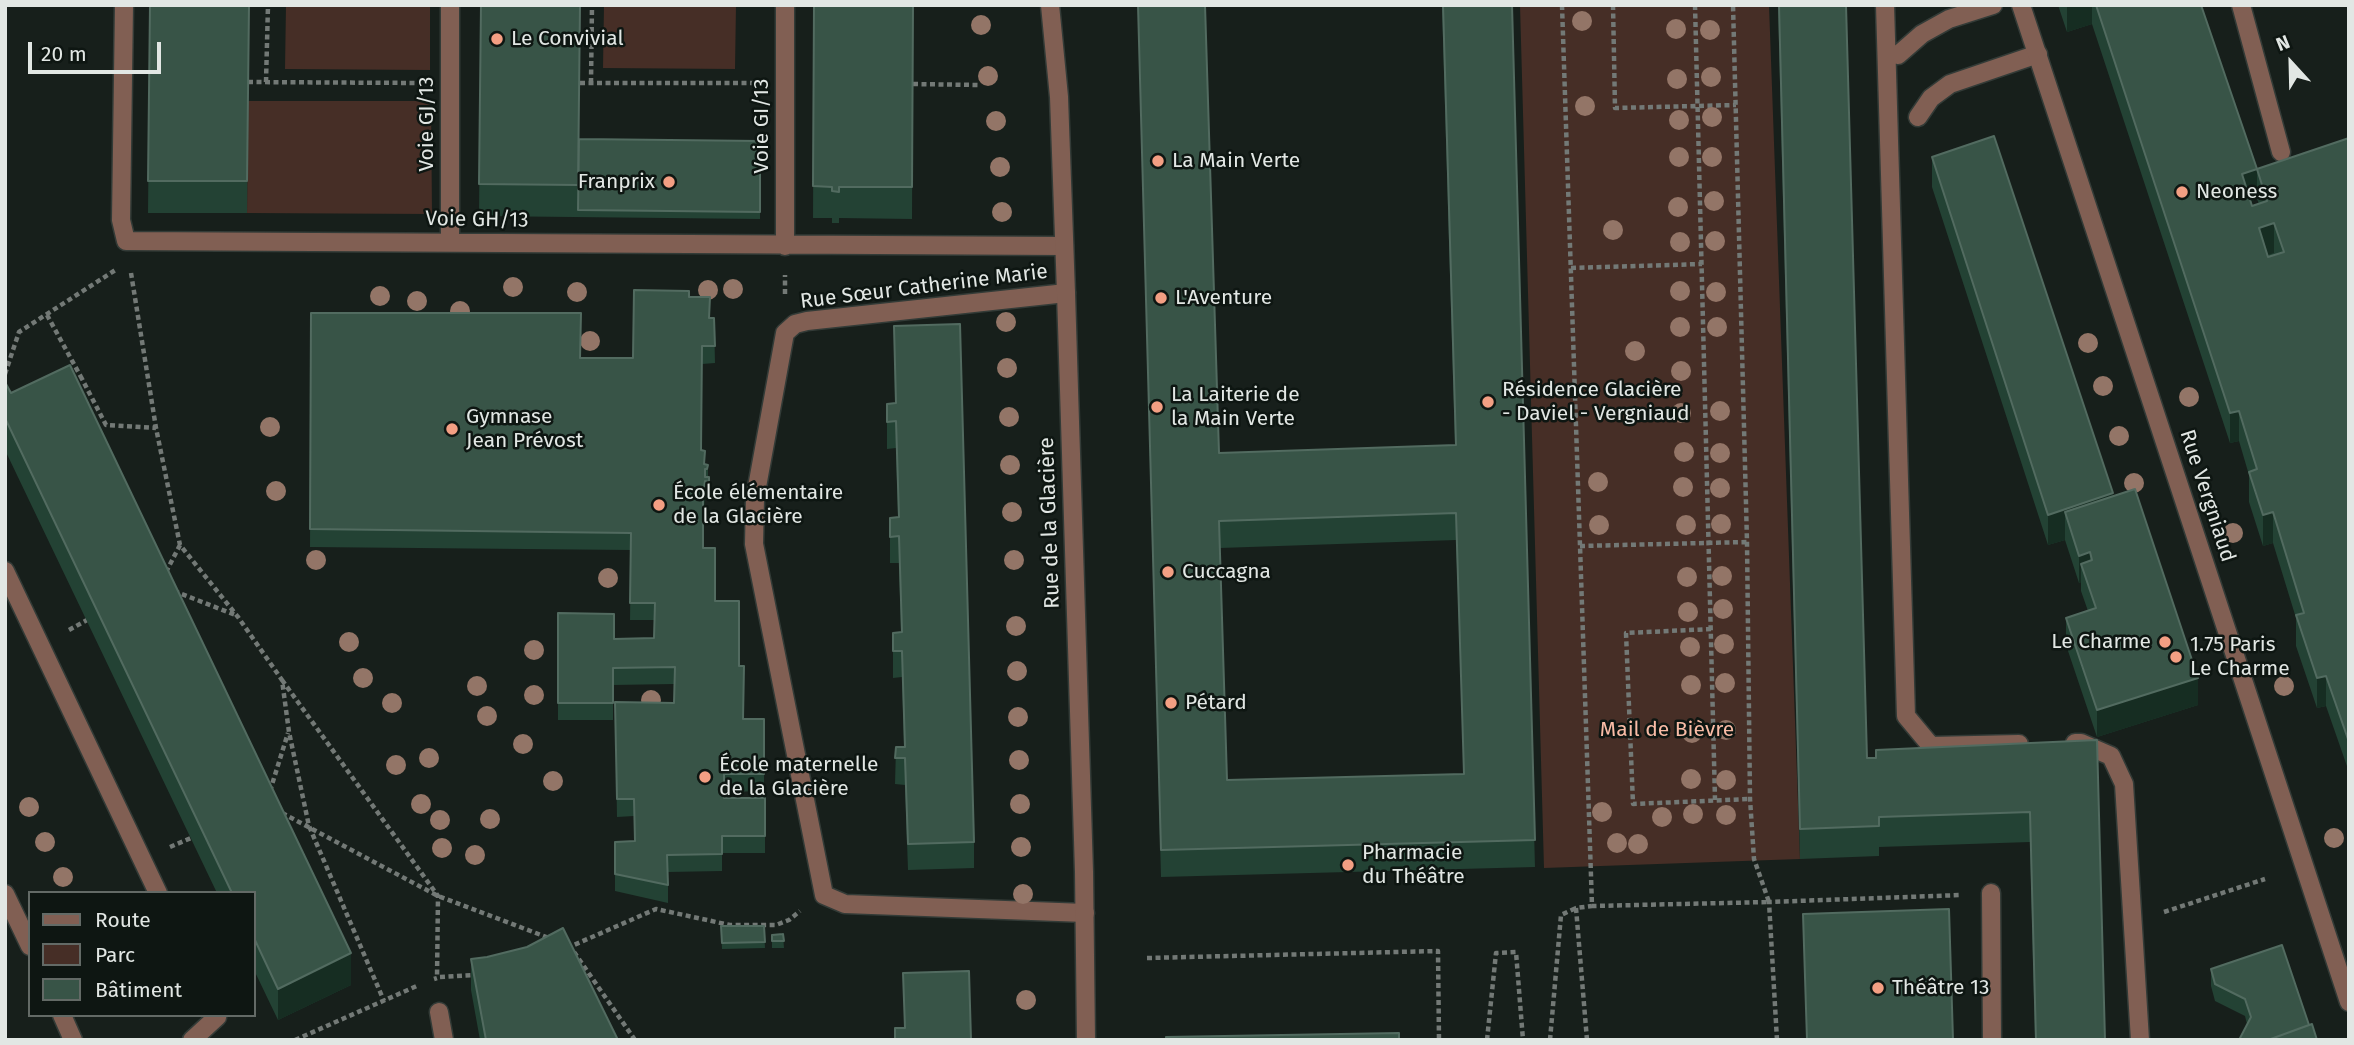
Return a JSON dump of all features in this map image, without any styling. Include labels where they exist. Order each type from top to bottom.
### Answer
[{"type":"street","points":[[124,5],[121,220],[126,241]]},
{"type":"street","name":"Voie GJ/13","points":[[450,5],[450,242]]},
{"type":"street","name":"Voie GI/13","points":[[785,5],[785,246]]},
{"type":"street","name":"Rue de la Glacière","points":[[1050,5],[1059,97],[1066,293],[1085,913],[1086,1040]]},
{"type":"street","points":[[1885,5],[1906,716],[1931,746],[2081,743],[2110,756],[2124,783],[2140,1040]]},
{"type":"street","points":[[1898,55],[1922,34],[1949,19],[1993,5]]},
{"type":"street","name":"Rue Vergniaud","points":[[2021,5],[2349,1002]]},
{"type":"street","points":[[2241,5],[2281,152]]},
{"type":"street","points":[[1918,117],[1931,98],[1950,84],[2038,54]]},
{"type":"street","name":"Voie GH/13","points":[[126,241],[1064,246]]},
{"type":"street","name":"Rue Sœur Catherine Marie","points":[[824,895],[754,544],[755,498],[785,333],[795,324],[807,320],[1066,293]]},
{"type":"street","points":[[5,571],[157,891]]},
{"type":"street","points":[[1990,893],[1992,1040]]},
{"type":"street","points":[[5,894],[28,942]]},
{"type":"street","points":[[824,895],[845,904],[1085,913]]},
{"type":"street","points":[[439,1012],[444,1040]]},
{"type":"street","points":[[63,1017],[73,1040]]},
{"type":"street","points":[[192,1040],[217,1017]]},
{"type":"path","points":[[267,82],[268,5]]},
{"type":"path","points":[[591,83],[592,5]]},
{"type":"path","points":[[1562,5],[1592,906]]},
{"type":"path","points":[[1613,5],[1615,108],[1736,105]]},
{"type":"path","points":[[1695,5],[1716,800]]},
{"type":"path","points":[[1733,5],[1751,799],[1754,859],[1769,902],[1777,1040]]},
{"type":"path","points":[[248,82],[449,83]]},
{"type":"path","points":[[580,83],[748,83]]},
{"type":"path","points":[[912,85],[979,85]]},
{"type":"path","points":[[126,241],[156,428],[180,545],[239,617],[438,896],[438,978]]},
{"type":"path","points":[[785,246],[785,333]]},
{"type":"path","points":[[5,374],[19,332],[129,261]]},
{"type":"path","points":[[1571,268],[1702,264]]},
{"type":"path","points":[[47,315],[107,425],[156,428]]},
{"type":"path","points":[[69,383],[80,377]]},
{"type":"path","points":[[1580,546],[1747,542]]},
{"type":"path","points":[[165,575],[180,545]]},
{"type":"path","points":[[171,590],[239,617]]},
{"type":"path","points":[[1711,629],[1626,633],[1633,803],[1751,799]]},
{"type":"path","points":[[282,680],[289,732],[309,826],[384,1001]]},
{"type":"path","points":[[269,793],[289,732]]},
{"type":"path","points":[[276,810],[438,896],[570,946],[635,1040]]},
{"type":"path","points":[[2134,922],[2265,879]]},
{"type":"path","points":[[1549,1040],[1561,915],[1576,908],[1990,893]]},
{"type":"path","points":[[558,951],[656,909],[730,925],[776,925],[789,920],[824,895]]},
{"type":"path","points":[[1576,908],[1587,1040]]},
{"type":"path","points":[[1147,958],[1438,951],[1439,1040]]},
{"type":"path","points":[[1487,1040],[1496,953],[1516,952],[1522,1040]]},
{"type":"path","points":[[295,1040],[438,978],[487,974]]},
{"type":"green space","points":[[286,5],[430,5],[430,70],[285,69]]},
{"type":"green space","points":[[604,5],[736,5],[735,69],[603,68]]},
{"type":"green space","name":"Mail de Bièvre","points":[[1520,5],[1769,5],[1800,859],[1544,868]]},
{"type":"green space","points":[[248,101],[431,101],[432,214],[247,213]]},
{"type":"building","points":[[150,5],[249,5],[247,181],[148,181]]},
{"type":"building","points":[[481,5],[580,5],[578,185],[479,184]]},
{"type":"building","points":[[814,5],[913,5],[912,187],[839,187],[839,192],[832,191],[832,187],[813,186]]},
{"type":"building","name":"Résidence Glacière - Daviel - Vergniaud","points":[[1138,5],[1205,5],[1219,453],[1456,445],[1443,5],[1512,5],[1535,840],[1161,850]],"holes":[[[1456,513],[1464,774],[1227,780],[1219,521]]]},
{"type":"building","points":[[1779,5],[1846,5],[1867,758],[1876,758],[1876,750],[2097,740],[2105,1040],[2036,1040],[2030,812],[1879,817],[1879,826],[1800,829]]},
{"type":"building","points":[[2096,5],[2201,5],[2257,169],[2349,138],[2349,742],[2326,676],[2317,678],[2296,615],[2304,613],[2273,512],[2263,515],[2249,472],[2257,469],[2239,411],[2230,413]],"holes":[[[2257,169],[2267,201],[2252,206],[2242,174]],[[2274,223],[2284,252],[2268,257],[2259,228]]]},
{"type":"building","points":[[1994,136],[2113,493],[2048,515],[1932,157]]},
{"type":"building","name":"Franprix","points":[[579,139],[760,141],[760,212],[578,210]]},
{"type":"building","points":[[634,290],[689,291],[689,297],[710,297],[709,318],[714,318],[715,346],[702,346],[701,450],[705,451],[704,464],[708,465],[705,477],[709,477],[709,482],[705,481],[703,494],[703,548],[715,548],[715,601],[739,601],[739,666],[744,666],[743,719],[764,719],[764,774],[724,774],[724,798],[765,798],[765,836],[722,836],[722,854],[667,855],[668,885],[615,874],[615,842],[635,841],[634,799],[617,799],[615,702],[674,703],[675,667],[613,668],[613,703],[558,703],[558,613],[614,614],[614,639],[654,638],[655,603],[630,603],[631,533],[310,529],[311,313],[581,313],[580,358],[633,358]]},
{"type":"building","points":[[960,324],[974,842],[908,844],[905,758],[895,758],[896,747],[905,747],[902,651],[893,651],[893,633],[902,632],[899,536],[890,537],[890,518],[899,517],[896,421],[887,422],[887,404],[896,403],[894,326]]},
{"type":"building","points":[[70,365],[351,953],[278,989],[256,942],[256,891],[231,891],[5,418],[5,382],[11,393]]},
{"type":"building","points":[[2135,489],[2198,678],[2097,710],[2066,618],[2096,608],[2081,564],[2092,560],[2090,552],[2079,556],[2065,512]]},
{"type":"building","name":"Théâtre 13","points":[[1949,909],[1953,1040],[1807,1040],[1803,914]]},
{"type":"building","points":[[721,926],[764,926],[765,942],[722,943]]},
{"type":"building","points":[[563,928],[618,1040],[486,1040],[471,959],[527,947]]},
{"type":"building","points":[[783,934],[784,941],[772,941],[772,935]]},
{"type":"building","points":[[2282,945],[2309,1025],[2268,1040],[2239,1040],[2251,1017],[2245,999],[2215,984],[2211,969]]},
{"type":"building","points":[[969,971],[971,1040],[895,1040],[895,1028],[905,1028],[903,973]]},
{"type":"building","points":[[2312,1024],[2317,1040],[2268,1040]]},
{"type":"building","points":[[1399,1033],[1399,1040],[1166,1040],[1166,1037]]},
{"type":"place","name":"Le Convivial","points":[[497,39]]},
{"type":"place","name":"La Main Verte","points":[[1158,161]]},
{"type":"place","name":"Franprix","points":[[669,182]]},
{"type":"place","name":"Neoness","points":[[2182,192]]},
{"type":"place","name":"L'Aventure","points":[[1161,298]]},
{"type":"place","name":"Résidence Glacière - Daviel - Vergniaud","points":[[1488,402]]},
{"type":"place","name":"La Laiterie de la Main Verte","points":[[1157,407]]},
{"type":"place","name":"Gymnase Jean Prévost","points":[[452,429]]},
{"type":"place","name":"École élémentaire de la Glacière","points":[[659,505]]},
{"type":"place","name":"Cuccagna","points":[[1168,572]]},
{"type":"place","name":"Le Charme","points":[[2165,642]]},
{"type":"place","name":"1.75 Paris Le Charme","points":[[2176,657]]},
{"type":"place","name":"Pétard","points":[[1171,703]]},
{"type":"place","name":"École maternelle de la Glacière","points":[[705,777]]},
{"type":"place","name":"Pharmacie du Théâtre","points":[[1348,865]]},
{"type":"place","name":"Théâtre 13","points":[[1878,988]]}]
